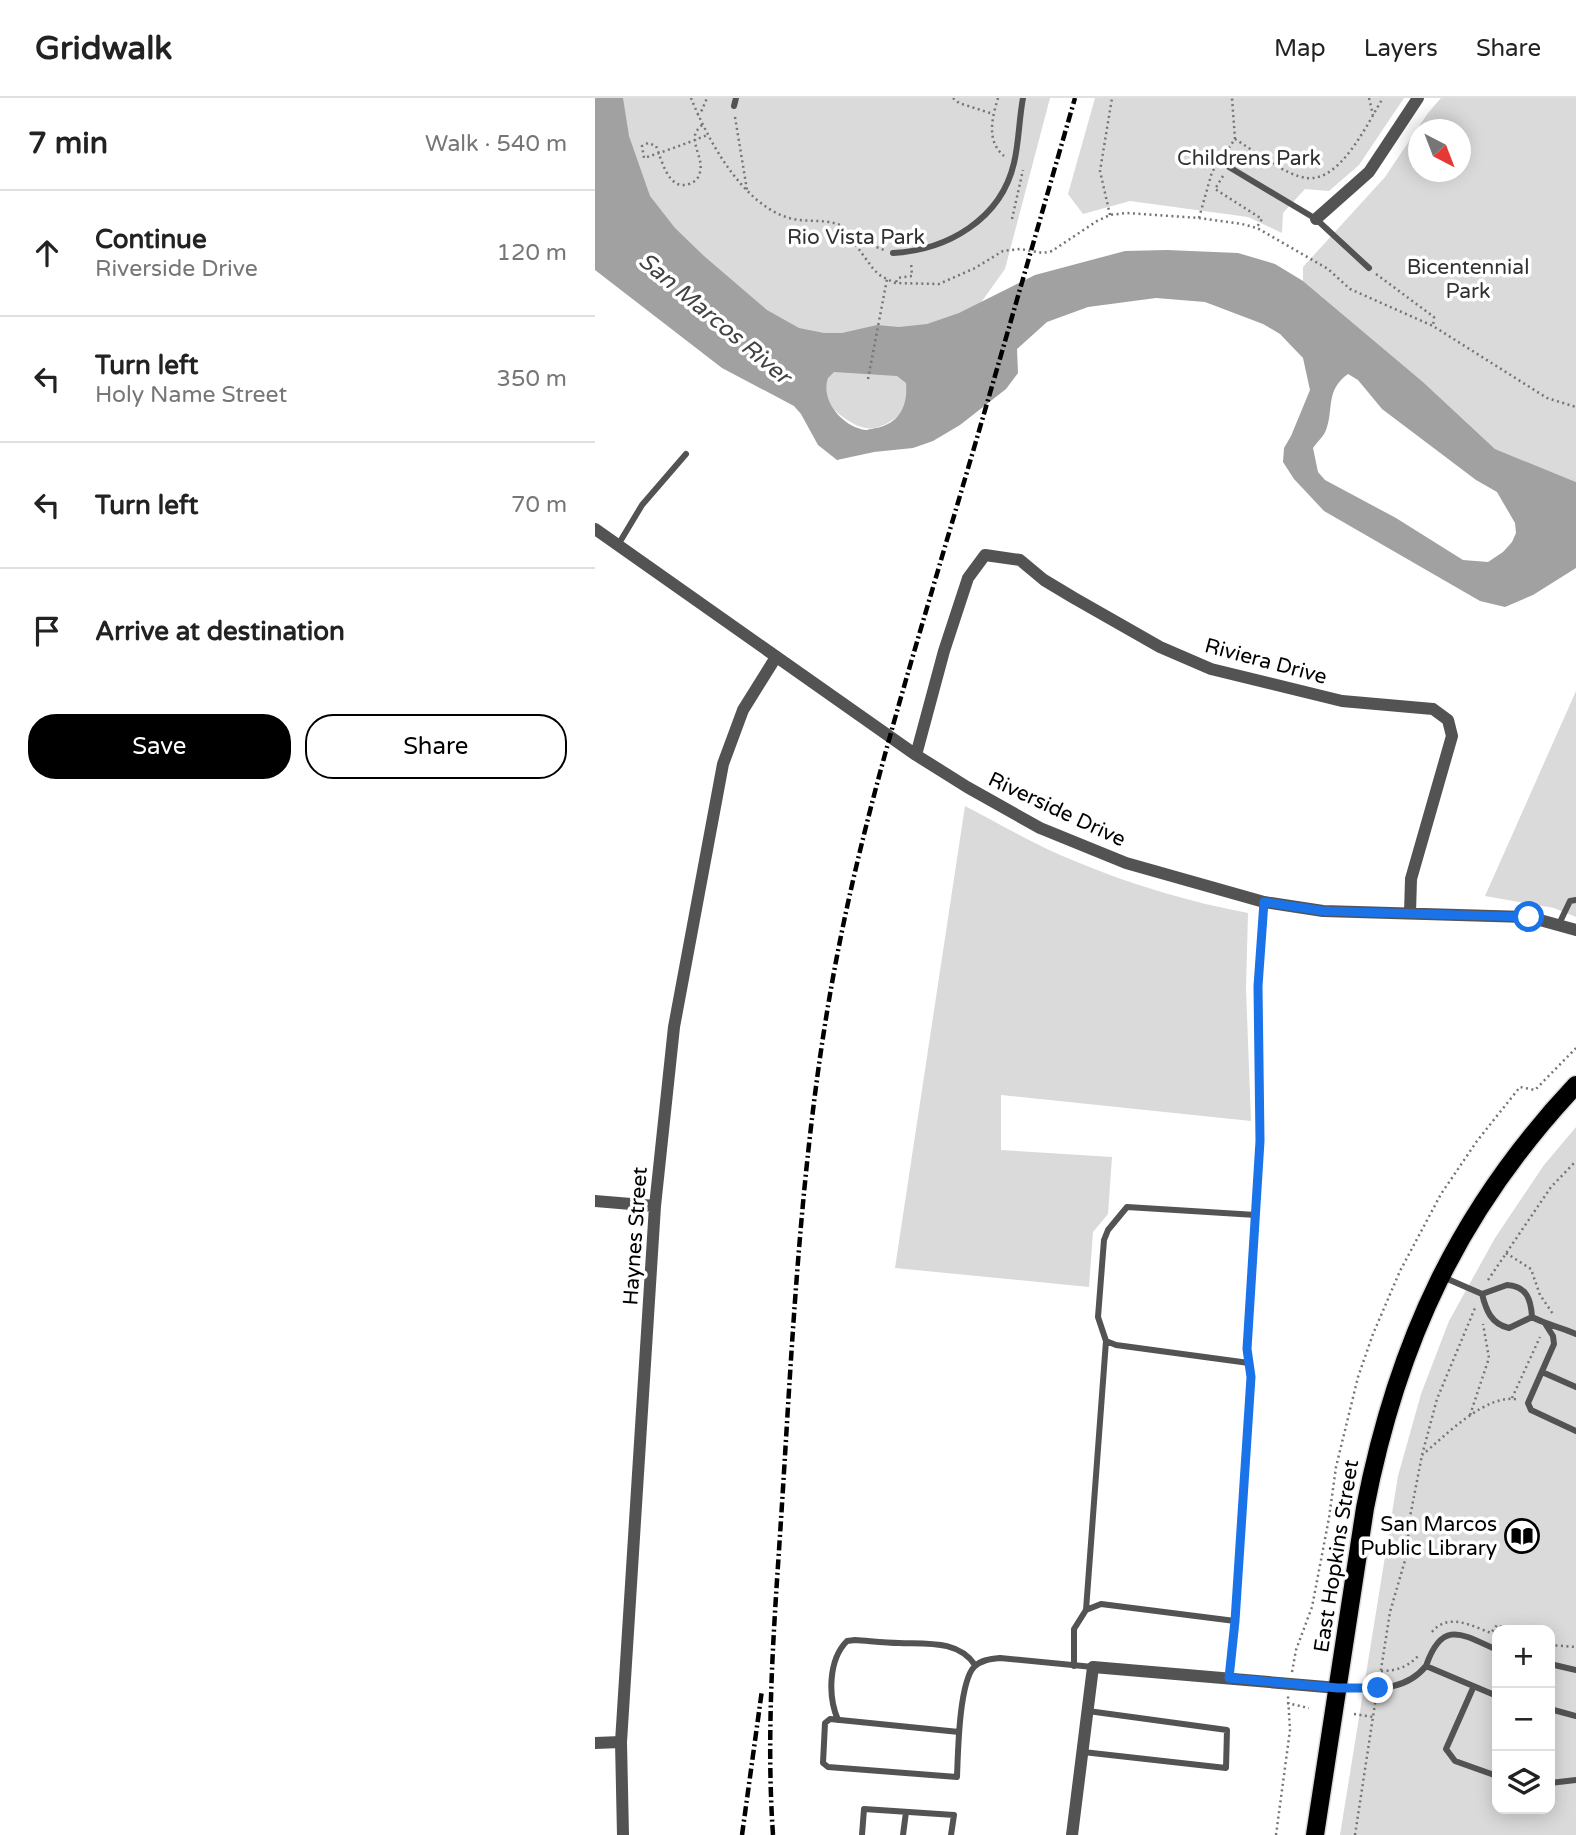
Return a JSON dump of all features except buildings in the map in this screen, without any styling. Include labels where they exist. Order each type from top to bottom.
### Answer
[{"type":"main road","name":"East Hopkins Street","points":[[1315,1835],[1374,1459],[1389,1402],[1411,1342],[1470,1221],[1532,1135],[1576,1086]]},
{"type":"street","points":[[1316,219],[1369,172],[1418,98]]},
{"type":"street","name":"Riverside Drive","points":[[595,529],[916,755],[1040,828],[1126,863],[1264,902],[1323,911],[1529,917],[1576,930]]},
{"type":"street","name":"Riviera Drive","points":[[916,755],[944,651],[968,578],[985,555],[1020,560],[1044,580],[1074,598],[1160,647],[1210,669],[1342,701],[1433,709],[1448,720],[1452,736],[1411,879],[1410,913]]},
{"type":"street","name":"Haynes Street","points":[[623,1835],[621,1742],[655,1206],[674,1027],[723,764],[743,710],[776,657]]},
{"type":"street","points":[[595,1201],[655,1206]]},
{"type":"street","points":[[1072,1835],[1093,1667],[1338,1688]]},
{"type":"street","points":[[595,1742],[621,1742]]},
{"type":"lane","points":[[734,106],[736,98]]},
{"type":"lane","points":[[893,253],[911,252],[938,245],[966,232],[998,200],[1014,162],[1023,98]]},
{"type":"lane","points":[[1229,167],[1316,219],[1369,268]]},
{"type":"lane","points":[[618,545],[642,505],[686,454]]},
{"type":"lane","points":[[1559,924],[1570,901],[1576,900]]},
{"type":"lane","points":[[1229,1678],[1251,1377],[1247,1349],[1260,1141],[1258,986],[1264,902]]},
{"type":"lane","points":[[1074,1666],[1074,1629],[1086,1610],[1106,1341],[1098,1317],[1104,1240],[1108,1230],[1127,1207],[1256,1216]]},
{"type":"lane","points":[[1441,1276],[1482,1294],[1507,1285],[1521,1288],[1531,1304],[1532,1317]]},
{"type":"lane","points":[[1482,1294],[1490,1317],[1500,1326],[1509,1328],[1532,1317]]},
{"type":"lane","points":[[1532,1317],[1546,1325],[1554,1343],[1528,1403],[1531,1410],[1576,1431]]},
{"type":"lane","points":[[1546,1325],[1557,1325],[1576,1334]]},
{"type":"lane","points":[[1106,1341],[1117,1345],[1249,1363]]},
{"type":"lane","points":[[1542,1372],[1576,1387]]},
{"type":"lane","points":[[1086,1610],[1101,1604],[1235,1621]]},
{"type":"lane","points":[[1338,1688],[1378,1688],[1407,1683],[1426,1667],[1436,1644],[1448,1635],[1460,1633],[1492,1648]]},
{"type":"lane","points":[[838,1720],[831,1690],[837,1655],[847,1641],[949,1646],[960,1650],[975,1665]]},
{"type":"lane","points":[[959,1732],[830,1719],[825,1723],[823,1763],[828,1767],[957,1777],[959,1732],[966,1684],[975,1665],[986,1659],[1000,1658],[1093,1667]]},
{"type":"lane","points":[[1555,1665],[1576,1670]]},
{"type":"lane","points":[[1426,1667],[1492,1694]]},
{"type":"lane","points":[[1473,1688],[1445,1749],[1455,1761],[1492,1774]]},
{"type":"lane","points":[[1555,1710],[1576,1716]]},
{"type":"lane","points":[[1083,1752],[1226,1768],[1227,1730],[1086,1711]]},
{"type":"lane","points":[[1555,1782],[1576,1780]]},
{"type":"lane","points":[[862,1835],[864,1809],[954,1815],[951,1835]]},
{"type":"lane","points":[[903,1835],[906,1812]]},
{"type":"path","points":[[691,98],[707,135],[731,173],[747,190],[784,216],[800,221],[835,222],[842,226],[874,270],[895,283],[939,284],[975,268],[1003,251],[1052,251],[1110,215],[1155,213],[1257,228],[1328,269],[1350,289],[1433,326],[1547,398],[1576,407]]},
{"type":"path","points":[[698,115],[707,98]]},
{"type":"path","points":[[953,98],[959,103],[993,114]]},
{"type":"path","points":[[1110,215],[1101,171],[1112,98]]},
{"type":"path","points":[[1199,218],[1212,172],[1235,139],[1232,98]]},
{"type":"path","points":[[1369,98],[1373,115]]},
{"type":"path","points":[[1235,139],[1289,172],[1306,178],[1321,177],[1347,155],[1383,98]]},
{"type":"path","points":[[734,106],[747,190]]},
{"type":"path","points":[[702,125],[695,132],[694,141],[701,163],[700,174],[694,182],[684,186],[675,183],[670,177],[659,153],[656,146],[649,143],[642,146],[643,158],[659,153],[694,141],[707,135]]},
{"type":"path","points":[[1229,167],[1215,189],[1262,219],[1257,228]]},
{"type":"path","points":[[851,237],[893,253]]},
{"type":"path","points":[[895,283],[898,278],[912,276],[911,252]]},
{"type":"path","points":[[1369,268],[1434,317],[1433,326]]},
{"type":"path","points":[[868,379],[887,279]]},
{"type":"path","points":[[1355,1835],[1390,1612],[1406,1557],[1410,1517],[1422,1455],[1437,1399],[1482,1294],[1551,1187],[1576,1161]]},
{"type":"path","points":[[1506,1253],[1531,1269],[1540,1295],[1553,1314]]},
{"type":"path","points":[[1470,1415],[1489,1358],[1486,1333],[1481,1318],[1474,1310]]},
{"type":"path","points":[[1512,1398],[1542,1335]]},
{"type":"path","points":[[1422,1455],[1470,1415],[1493,1402],[1512,1398],[1528,1403]]},
{"type":"path","points":[[1555,1645],[1576,1647]]},
{"type":"path","points":[[1287,1703],[1310,1708]]},
{"type":"path","points":[[1355,1714],[1373,1717]]},
{"type":"green space","name":"Rio Vista Park","points":[[595,98],[1050,98],[1005,269],[902,413],[883,425],[867,428],[851,423],[833,409],[639,220]]},
{"type":"green space","name":"Childrens Park","points":[[1095,98],[1404,98],[1359,165],[1329,191],[1305,189],[1283,213],[1282,233],[1248,217],[1130,201],[1083,214],[1068,194]]},
{"type":"green space","name":"Bicentennial Park","points":[[1441,98],[1576,98],[1576,482],[1495,449],[1423,382],[1303,281],[1303,267],[1385,177],[1408,143],[1408,182],[1471,182],[1471,119],[1424,119]]},
{"type":"green space","points":[[1576,691],[1576,917],[1554,908],[1485,896]]},
{"type":"green space","points":[[965,806],[1048,850],[1119,878],[1205,904],[1248,913],[1246,988],[1251,1121],[1001,1095],[1001,1150],[1112,1157],[1108,1214],[1093,1232],[1089,1287],[895,1268]]},
{"type":"green space","points":[[1576,1127],[1576,1835],[1340,1835],[1398,1476],[1421,1394],[1449,1321],[1495,1238],[1544,1165]]},
{"type":"water","name":"San Marcos River","points":[[595,98],[623,98],[629,136],[650,196],[675,228],[767,310],[799,328],[842,333],[877,325],[899,327],[927,324],[959,313],[1035,275],[1125,251],[1238,253],[1275,264],[1303,281],[1423,382],[1495,449],[1576,482],[1576,568],[1533,595],[1505,607],[1480,601],[1324,511],[1294,479],[1283,462],[1284,448],[1310,390],[1303,358],[1280,334],[1263,324],[1205,302],[1156,298],[1088,307],[1047,322],[1017,349],[1018,373],[1006,389],[960,425],[933,441],[913,448],[874,452],[837,460],[818,445],[794,406],[722,368],[595,270]],"holes":[[[834,372],[897,376],[906,383],[906,399],[901,412],[892,422],[877,428],[866,430],[849,424],[835,412],[827,395],[828,378]],[[1348,374],[1358,380],[1382,409],[1476,480],[1497,492],[1515,523],[1516,533],[1503,552],[1488,562],[1463,560],[1396,518],[1325,480],[1318,472],[1313,448],[1326,430],[1333,393]]]},
{"type":"railway","points":[[773,1835],[770,1748],[772,1662],[791,1355],[801,1221],[825,1022],[848,904],[887,748],[1075,98]]},
{"type":"railway","points":[[742,1835],[762,1690]]},
{"type":"place","name":"San Marcos Public Library","points":[[1522,1536]]},
{"type":"route","points":[[1378,1688],[1338,1688],[1229,1678],[1251,1377],[1247,1349],[1260,1141],[1258,986],[1264,902],[1323,911],[1529,917]]}]
